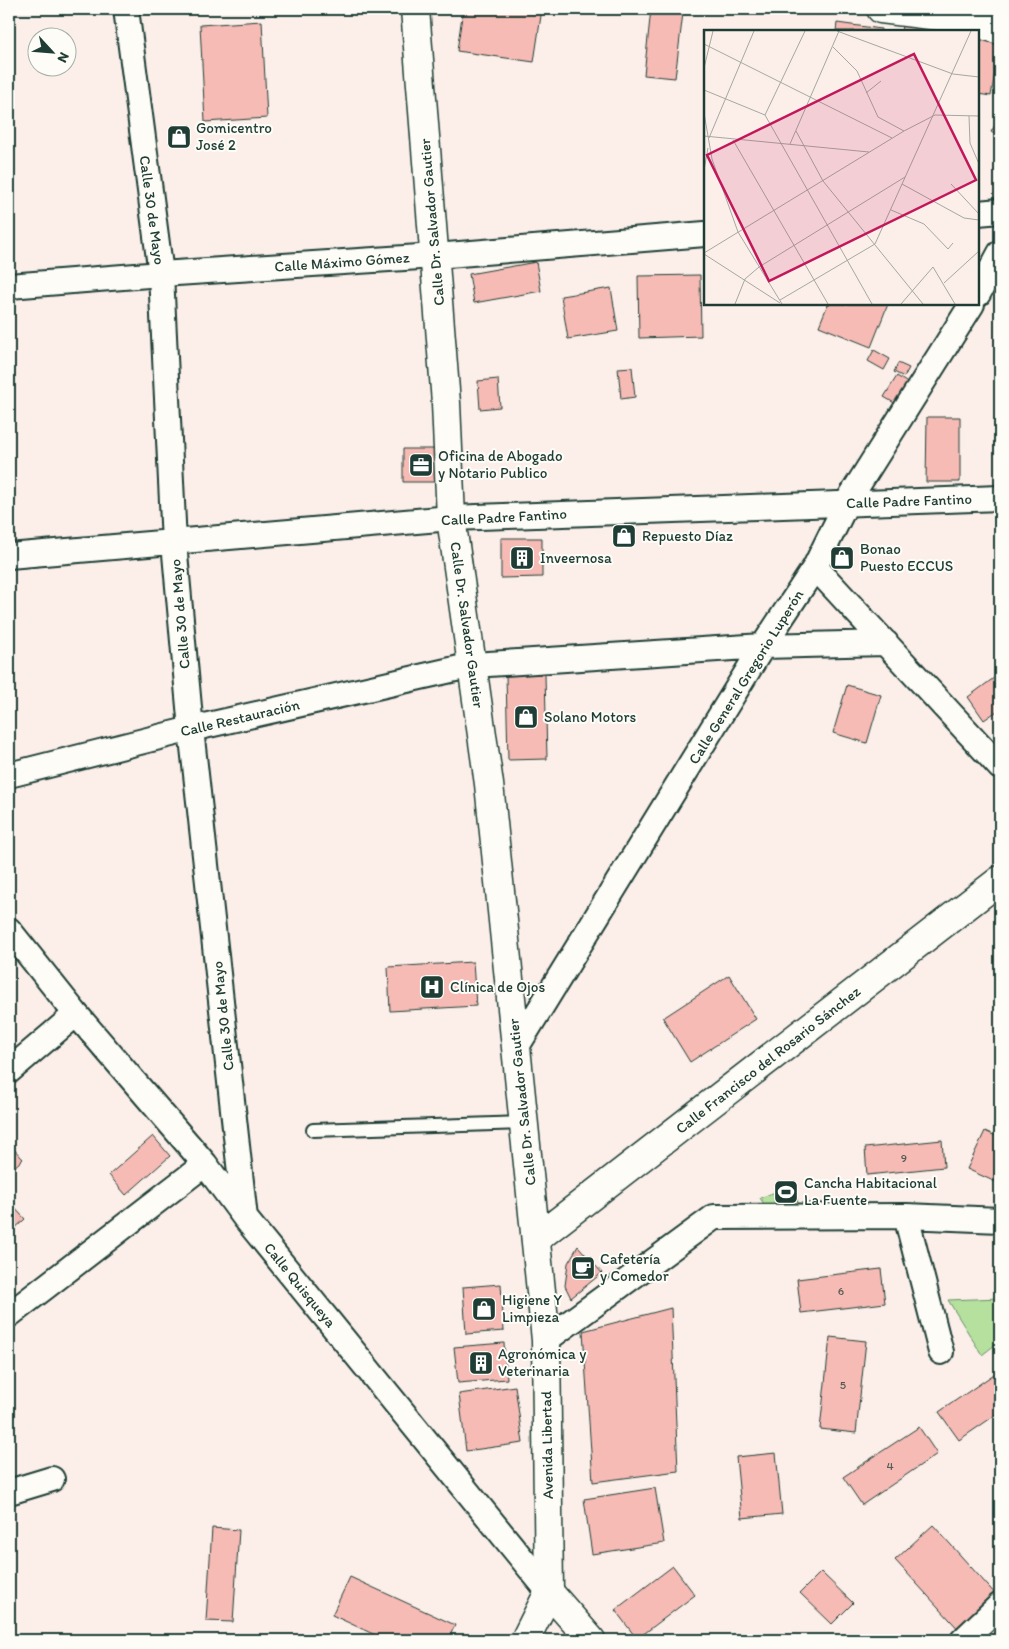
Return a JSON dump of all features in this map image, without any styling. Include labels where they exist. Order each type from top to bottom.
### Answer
[{"type":"main road","name":"Calle Dr. Salvador Gautier","points":[[415,9],[446,403],[452,518],[489,784],[536,1240]]},
{"type":"main road","points":[[881,9],[963,19],[1000,30]]},
{"type":"main road","name":"Calle Francisco del Rosario Sánchez","points":[[536,1240],[1000,880]]},
{"type":"main road","name":"Avenida Libertad","points":[[536,1240],[546,1340],[549,1592]]},
{"type":"main road","points":[[525,1640],[549,1592]]},
{"type":"main road","name":"Calle Quisqueya","points":[[549,1592],[591,1640]]},
{"type":"street","name":"Calle 30 de Mayo","points":[[126,9],[161,274],[174,543],[190,729],[245,1218]]},
{"type":"street","points":[[979,213],[1000,211]]},
{"type":"street","name":"Calle Máximo Gómez","points":[[9,286],[435,256],[704,234]]},
{"type":"street","points":[[979,292],[1000,253]]},
{"type":"street","name":"Calle General Gregorio Luperón","points":[[516,1048],[763,646],[815,567],[846,504],[971,305]]},
{"type":"street","name":"Calle Padre Fantino","points":[[9,556],[452,518],[1000,498]]},
{"type":"street","points":[[815,567],[1000,767]]},
{"type":"street","name":"Calle Restauración","points":[[9,775],[190,729],[473,665],[763,646],[886,643]]},
{"type":"street","name":"Calle Quisqueya","points":[[9,930],[76,1014],[205,1164],[245,1218],[549,1592]]},
{"type":"street","points":[[9,1071],[76,1014]]},
{"type":"street","points":[[9,1315],[205,1164]]},
{"type":"street","points":[[546,1340],[714,1217],[906,1216],[1000,1220]]},
{"type":"street","points":[[906,1216],[941,1352]]},
{"type":"street","points":[[9,1492],[52,1479]]},
{"type":"street","points":[[963,1640],[1000,1605]]},
{"type":"lane","points":[[313,1130],[524,1123]]},
{"type":"green space","name":"Cancha Habitacional La Fuente","points":[[793,1185],[800,1210],[768,1210],[760,1198]]},
{"type":"green space","points":[[1000,1298],[1000,1341],[982,1355],[948,1300]]},
{"type":"building","points":[[463,9],[542,9],[534,62],[457,51]]},
{"type":"building","points":[[651,9],[683,13],[675,78],[644,75]]},
{"type":"building","points":[[262,21],[267,118],[205,122],[200,25]]},
{"type":"building","points":[[837,23],[881,29],[881,30],[836,30]]},
{"type":"building","points":[[902,26],[932,30],[901,30]]},
{"type":"building","points":[[979,36],[1000,42],[991,96],[979,94]]},
{"type":"building","points":[[1000,117],[1000,137],[991,132]]},
{"type":"building","points":[[536,262],[541,291],[474,303],[469,274]]},
{"type":"building","points":[[700,275],[701,336],[639,338],[638,276]]},
{"type":"building","points":[[611,288],[618,331],[568,339],[561,296]]},
{"type":"building","points":[[828,305],[888,305],[871,347],[819,326]]},
{"type":"building","points":[[874,350],[890,359],[884,370],[868,361]]},
{"type":"building","points":[[898,363],[909,368],[904,377],[894,372]]},
{"type":"building","points":[[632,367],[635,397],[621,399],[618,368]]},
{"type":"building","points":[[897,376],[909,384],[896,404],[884,397]]},
{"type":"building","points":[[498,379],[500,407],[480,409],[478,381]]},
{"type":"building","points":[[927,417],[960,417],[960,482],[926,482]]},
{"type":"building","name":"Oficina de Abogado y Notario Publico","points":[[403,449],[438,449],[438,482],[403,482]]},
{"type":"building","name":"Inveernosa","points":[[501,538],[542,538],[542,577],[501,578]]},
{"type":"building","name":"Solano Motors","points":[[545,674],[547,759],[508,760],[506,675]]},
{"type":"building","points":[[998,675],[1000,678],[1000,709],[984,720],[968,697]]},
{"type":"building","points":[[847,685],[881,695],[867,743],[833,733]]},
{"type":"building","name":"Clínica de Ojos","points":[[473,962],[476,1006],[390,1011],[388,967]]},
{"type":"building","points":[[729,975],[756,1019],[690,1062],[663,1018]]},
{"type":"building","points":[[985,1131],[1000,1138],[1000,1184],[967,1169]]},
{"type":"building","points":[[153,1136],[170,1156],[126,1195],[109,1175]]},
{"type":"building","points":[[942,1140],[944,1167],[867,1175],[865,1148]]},
{"type":"building","points":[[9,1144],[23,1159],[9,1172]]},
{"type":"building","points":[[9,1202],[25,1219],[10,1233],[9,1232]]},
{"type":"building","name":"Cafetería y Comedor","points":[[578,1246],[602,1273],[571,1298],[565,1286],[568,1263]]},
{"type":"building","points":[[881,1269],[885,1303],[801,1313],[797,1279]]},
{"type":"building","name":"Higiene Y Limpieza","points":[[501,1284],[504,1331],[466,1334],[463,1287]]},
{"type":"building","points":[[671,1308],[678,1471],[593,1482],[583,1331]]},
{"type":"building","points":[[830,1337],[866,1341],[856,1433],[820,1429]]},
{"type":"building","name":"Agronómica y Veterinaria","points":[[504,1343],[507,1379],[458,1383],[454,1347]]},
{"type":"building","points":[[1000,1370],[1000,1412],[959,1440],[939,1412]]},
{"type":"building","points":[[515,1386],[523,1443],[466,1451],[459,1394]]},
{"type":"building","points":[[919,1427],[937,1454],[862,1505],[843,1477]]},
{"type":"building","points":[[776,1453],[782,1514],[742,1518],[736,1457]]},
{"type":"building","points":[[655,1488],[664,1543],[592,1554],[584,1499]]},
{"type":"building","points":[[933,1525],[998,1597],[961,1632],[895,1560]]},
{"type":"building","points":[[212,1528],[239,1530],[233,1622],[206,1621]]},
{"type":"building","points":[[673,1566],[695,1595],[637,1639],[615,1610]]},
{"type":"building","points":[[821,1572],[853,1603],[832,1624],[800,1593]]},
{"type":"building","points":[[350,1577],[455,1625],[448,1640],[386,1640],[332,1615]]},
{"type":"place","name":"Gomicentro José 2","points":[[179,137]]},
{"type":"place","name":"Oficina de Abogado y Notario Publico","points":[[421,465]]},
{"type":"place","name":"Repuesto Díaz","points":[[624,536]]},
{"type":"place","name":"Inveernosa","points":[[522,558]]},
{"type":"place","name":"Bonao Puesto ECCUS","points":[[842,558]]},
{"type":"place","name":"Solano Motors","points":[[526,717]]},
{"type":"place","name":"Clínica de Ojos","points":[[432,987]]},
{"type":"place","name":"Cancha Habitacional La Fuente","points":[[786,1192]]},
{"type":"place","name":"Cafetería y Comedor","points":[[583,1268]]},
{"type":"place","name":"Higiene Y Limpieza","points":[[484,1309]]},
{"type":"place","name":"Agronómica y Veterinaria","points":[[481,1363]]}]
